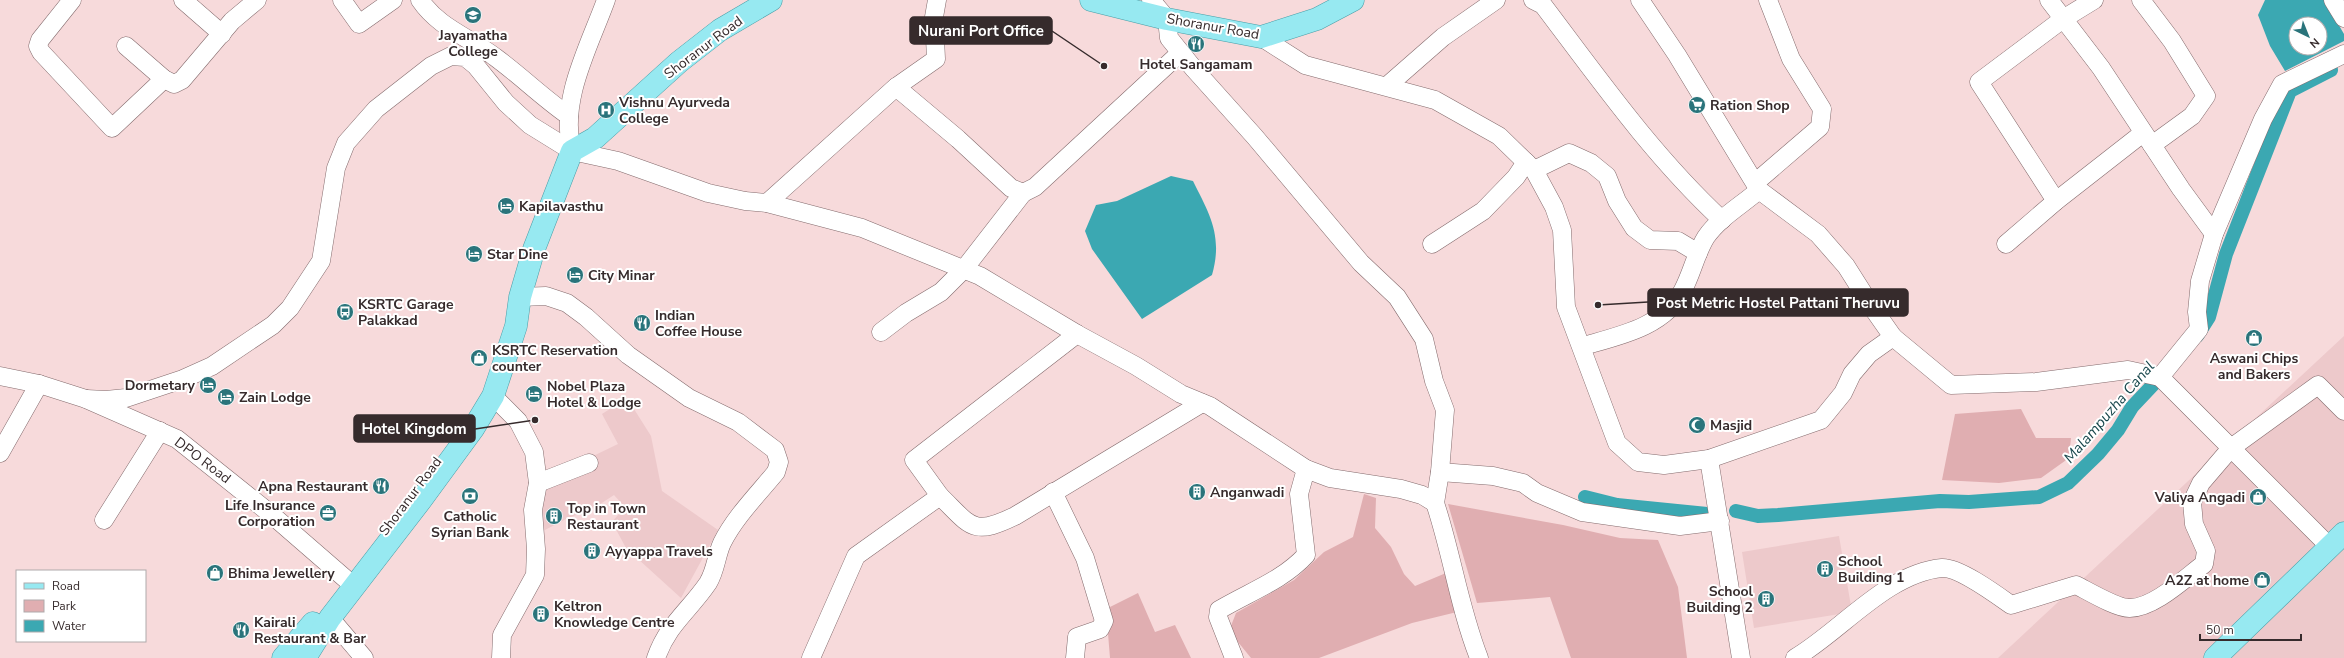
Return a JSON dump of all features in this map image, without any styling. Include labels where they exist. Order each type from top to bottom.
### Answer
[{"type":"main road","name":"Shoranur Road","points":[[305,658],[351,583],[465,424],[485,390],[520,297],[534,249],[576,135],[685,58],[720,30],[771,0]]},
{"type":"main road","name":"Shoranur Road","points":[[1091,0],[1167,19],[1261,37],[1317,19],[1353,0]]},
{"type":"main road","name":"Shoranur Road","points":[[283,658],[351,583],[469,435],[493,396],[516,326],[520,297]]},
{"type":"main road","points":[[2215,658],[2340,537]]},
{"type":"street","points":[[72,0],[40,40],[38,46],[41,52],[112,128],[164,79]]},
{"type":"street","points":[[183,0],[222,34]]},
{"type":"street","points":[[126,46],[164,79],[174,84],[182,80],[232,21],[257,0]]},
{"type":"street","points":[[342,0],[359,24],[393,0]]},
{"type":"street","points":[[420,0],[430,14],[450,30],[472,41],[495,57],[547,101],[576,135],[618,161],[708,193],[745,201],[767,203],[862,228],[916,252],[964,269],[980,276],[1076,334],[1210,406],[1306,469],[1330,478],[1401,489],[1422,495],[1435,503]]},
{"type":"street","points":[[576,135],[573,91],[606,0]]},
{"type":"street","points":[[767,203],[896,87],[936,60],[934,16],[937,0]]},
{"type":"street","points":[[1151,0],[1167,19],[1169,38],[1180,53],[1255,137],[1361,263],[1397,297],[1424,338],[1434,381],[1445,410],[1440,472],[1435,503],[1443,528],[1460,602],[1478,658]]},
{"type":"street","points":[[1387,86],[1443,37],[1496,0]]},
{"type":"street","points":[[1533,0],[1543,5],[1666,162],[1695,195],[1722,220]]},
{"type":"street","points":[[1640,0],[1677,55],[1720,128],[1757,186],[1818,234],[1846,266],[1893,337],[1951,385],[2036,382],[2128,370],[2160,377],[2231,448],[2340,537]]},
{"type":"street","points":[[1583,346],[1630,333],[1655,320],[1674,306],[1683,290],[1698,253],[1707,236],[1757,186],[1820,127],[1822,109],[1791,59],[1768,0]]},
{"type":"street","points":[[2049,0],[2101,68],[2181,189],[2214,234]]},
{"type":"street","points":[[2056,201],[1979,82],[2063,19],[2094,0]]},
{"type":"street","points":[[2006,244],[2056,201],[2147,139],[2192,116],[2206,96],[2172,41],[2141,0]]},
{"type":"street","points":[[2333,0],[2344,18]]},
{"type":"street","points":[[1261,37],[1305,65],[1435,100],[1499,136],[1530,166],[1554,208],[1562,230],[1566,307],[1583,346],[1617,442],[1638,462],[1664,465],[1709,459],[1821,420],[1843,393],[1852,374],[1869,354],[1893,337]]},
{"type":"street","points":[[881,332],[906,313],[941,292],[964,269],[1023,193],[1035,188],[1180,53]]},
{"type":"street","points":[[2160,377],[2199,329],[2197,312],[2200,281],[2214,234],[2263,119],[2282,84],[2344,54]]},
{"type":"street","points":[[86,399],[126,398],[183,379],[212,366],[273,325],[290,308],[321,261],[336,168],[346,143],[376,109],[431,66],[451,56],[465,57],[476,66],[506,103],[530,125],[576,135]]},
{"type":"street","points":[[896,87],[958,139],[1011,188],[1023,193]]},
{"type":"street","points":[[1432,244],[1483,212],[1516,177],[1530,166],[1569,153],[1591,163],[1607,176],[1617,201],[1634,228],[1650,240],[1678,241],[1698,253]]},
{"type":"street","points":[[520,297],[546,296],[567,303],[586,317],[628,355],[689,398],[738,422],[775,450],[779,462],[776,472],[732,525],[722,543],[717,555],[715,569],[708,582],[670,627],[656,658]]},
{"type":"street","points":[[1076,334],[914,460],[940,496],[969,524],[982,528],[993,527],[1015,516],[1202,403]]},
{"type":"street","name":"DPO Road","points":[[0,376],[40,384],[86,399],[177,439],[351,583]]},
{"type":"street","points":[[0,452],[40,384]]},
{"type":"street","points":[[1795,658],[1812,648],[1871,601],[1904,579],[1943,568],[1970,578],[2011,606],[2076,584],[2107,600],[2130,608],[2155,600],[2204,564],[2206,551],[2194,524],[2192,502],[2201,483],[2231,448],[2318,385],[2344,411]]},
{"type":"street","points":[[493,396],[518,421],[534,452],[538,483],[533,510],[536,549],[535,575],[502,635],[500,658]]},
{"type":"street","points":[[104,520],[160,431]]},
{"type":"street","points":[[1709,459],[1741,658]]},
{"type":"street","points":[[538,483],[590,463]]},
{"type":"street","points":[[1234,658],[1218,617],[1220,610],[1295,567],[1306,555],[1299,494],[1306,469]]},
{"type":"street","points":[[1440,472],[1493,476],[1523,484],[1537,493],[1582,512],[1680,526],[1720,521]]},
{"type":"street","points":[[1053,492],[1085,558],[1104,621],[1100,629],[1077,637],[1075,658]]},
{"type":"street","points":[[811,658],[856,556],[940,496]]},
{"type":"street","points":[[330,618],[364,658]]},
{"type":"shaded area","name":"Valiya Angadi","points":[[2344,336],[2344,658],[1998,658]]},
{"type":"shaded area","points":[[627,398],[651,436],[662,491],[718,530],[681,598],[626,548],[612,522],[625,507],[614,495],[591,510],[568,518],[543,531],[542,477],[589,458],[618,444],[602,414]]},
{"type":"shaded area","points":[[1839,536],[1852,612],[1754,628],[1742,552]]},
{"type":"green space","points":[[2021,409],[2036,438],[2071,438],[2069,458],[2041,478],[1999,483],[1942,480],[1955,414]]},
{"type":"green space","points":[[1364,494],[1376,498],[1375,528],[1391,547],[1404,574],[1415,586],[1446,573],[1457,612],[1412,623],[1319,658],[1251,658],[1229,631],[1236,613],[1294,580],[1324,552],[1353,537]]},
{"type":"green space","points":[[1448,504],[1563,525],[1620,538],[1658,540],[1678,587],[1687,658],[1571,658],[1550,597],[1477,603]]},
{"type":"green space","points":[[1138,593],[1155,632],[1175,625],[1191,658],[1110,658],[1106,609]]},
{"type":"water","points":[[2265,0],[2324,0],[2344,34],[2344,41],[2328,49],[2328,16],[2288,16],[2288,56],[2314,56],[2285,71],[2270,46],[2258,15]]},
{"type":"water","points":[[1171,176],[1193,181],[1205,205],[1213,226],[1216,249],[1215,261],[1212,275],[1142,319],[1092,249],[1085,231],[1096,205],[1117,201]]},
{"type":"waterway","name":"Malampuzha Canal","points":[[2197,336],[2209,317],[2226,254],[2290,91],[2331,70]]},
{"type":"waterway","name":"Malampuzha Canal","points":[[1736,511],[1758,516],[1940,501],[1969,502],[2039,497],[2068,483],[2098,454],[2118,430],[2132,407],[2166,371]]},
{"type":"waterway","name":"Malampuzha Canal","points":[[1585,497],[1617,505],[1707,514]]},
{"type":"place","name":"Jayamatha College","points":[[473,15]]},
{"type":"place","name":"Hotel Sangamam","points":[[1196,44]]},
{"type":"place","name":"Nurani Port Office","points":[[1104,66]]},
{"type":"place","name":"Ration Shop","points":[[1697,105]]},
{"type":"place","name":"Vishnu Ayurveda College","points":[[606,110]]},
{"type":"place","name":"Kapilavasthu","points":[[506,206]]},
{"type":"place","name":"Star Dine","points":[[474,254]]},
{"type":"place","name":"City Minar","points":[[575,275]]},
{"type":"place","name":"Post Metric Hostel Pattani Theruvu","points":[[1598,305]]},
{"type":"place","name":"KSRTC Garage Palakkad","points":[[345,312]]},
{"type":"place","name":"Indian Coffee House","points":[[642,323]]},
{"type":"place","name":"Aswani Chips and Bakers","points":[[2254,338]]},
{"type":"place","name":"KSRTC Reservation counter","points":[[479,358]]},
{"type":"place","name":"Dormetary","points":[[208,385]]},
{"type":"place","name":"Nobel Plaza Hotel & Lodge","points":[[534,394]]},
{"type":"place","name":"Zain Lodge","points":[[226,397]]},
{"type":"place","name":"Hotel Kingdom","points":[[535,420]]},
{"type":"place","name":"Masjid","points":[[1697,425]]},
{"type":"place","name":"Apna Restaurant","points":[[381,486]]},
{"type":"place","name":"Anganwadi","points":[[1197,492]]},
{"type":"place","name":"Catholic Syrian Bank","points":[[470,496]]},
{"type":"place","name":"Valiya Angadi","points":[[2258,497]]},
{"type":"place","name":"Life Insurance Corporation","points":[[328,513]]},
{"type":"place","name":"Top in Town Restaurant","points":[[554,516]]},
{"type":"place","name":"Ayyappa Travels","points":[[592,551]]},
{"type":"place","name":"School Building 1","points":[[1825,569]]},
{"type":"place","name":"Bhima Jewellery","points":[[215,573]]},
{"type":"place","name":"A2Z at home","points":[[2262,580]]},
{"type":"place","name":"School Building 2","points":[[1766,599]]},
{"type":"place","name":"Keltron Knowledge Centre","points":[[541,614]]},
{"type":"place","name":"Kairali Restaurant & Bar","points":[[241,630]]}]
